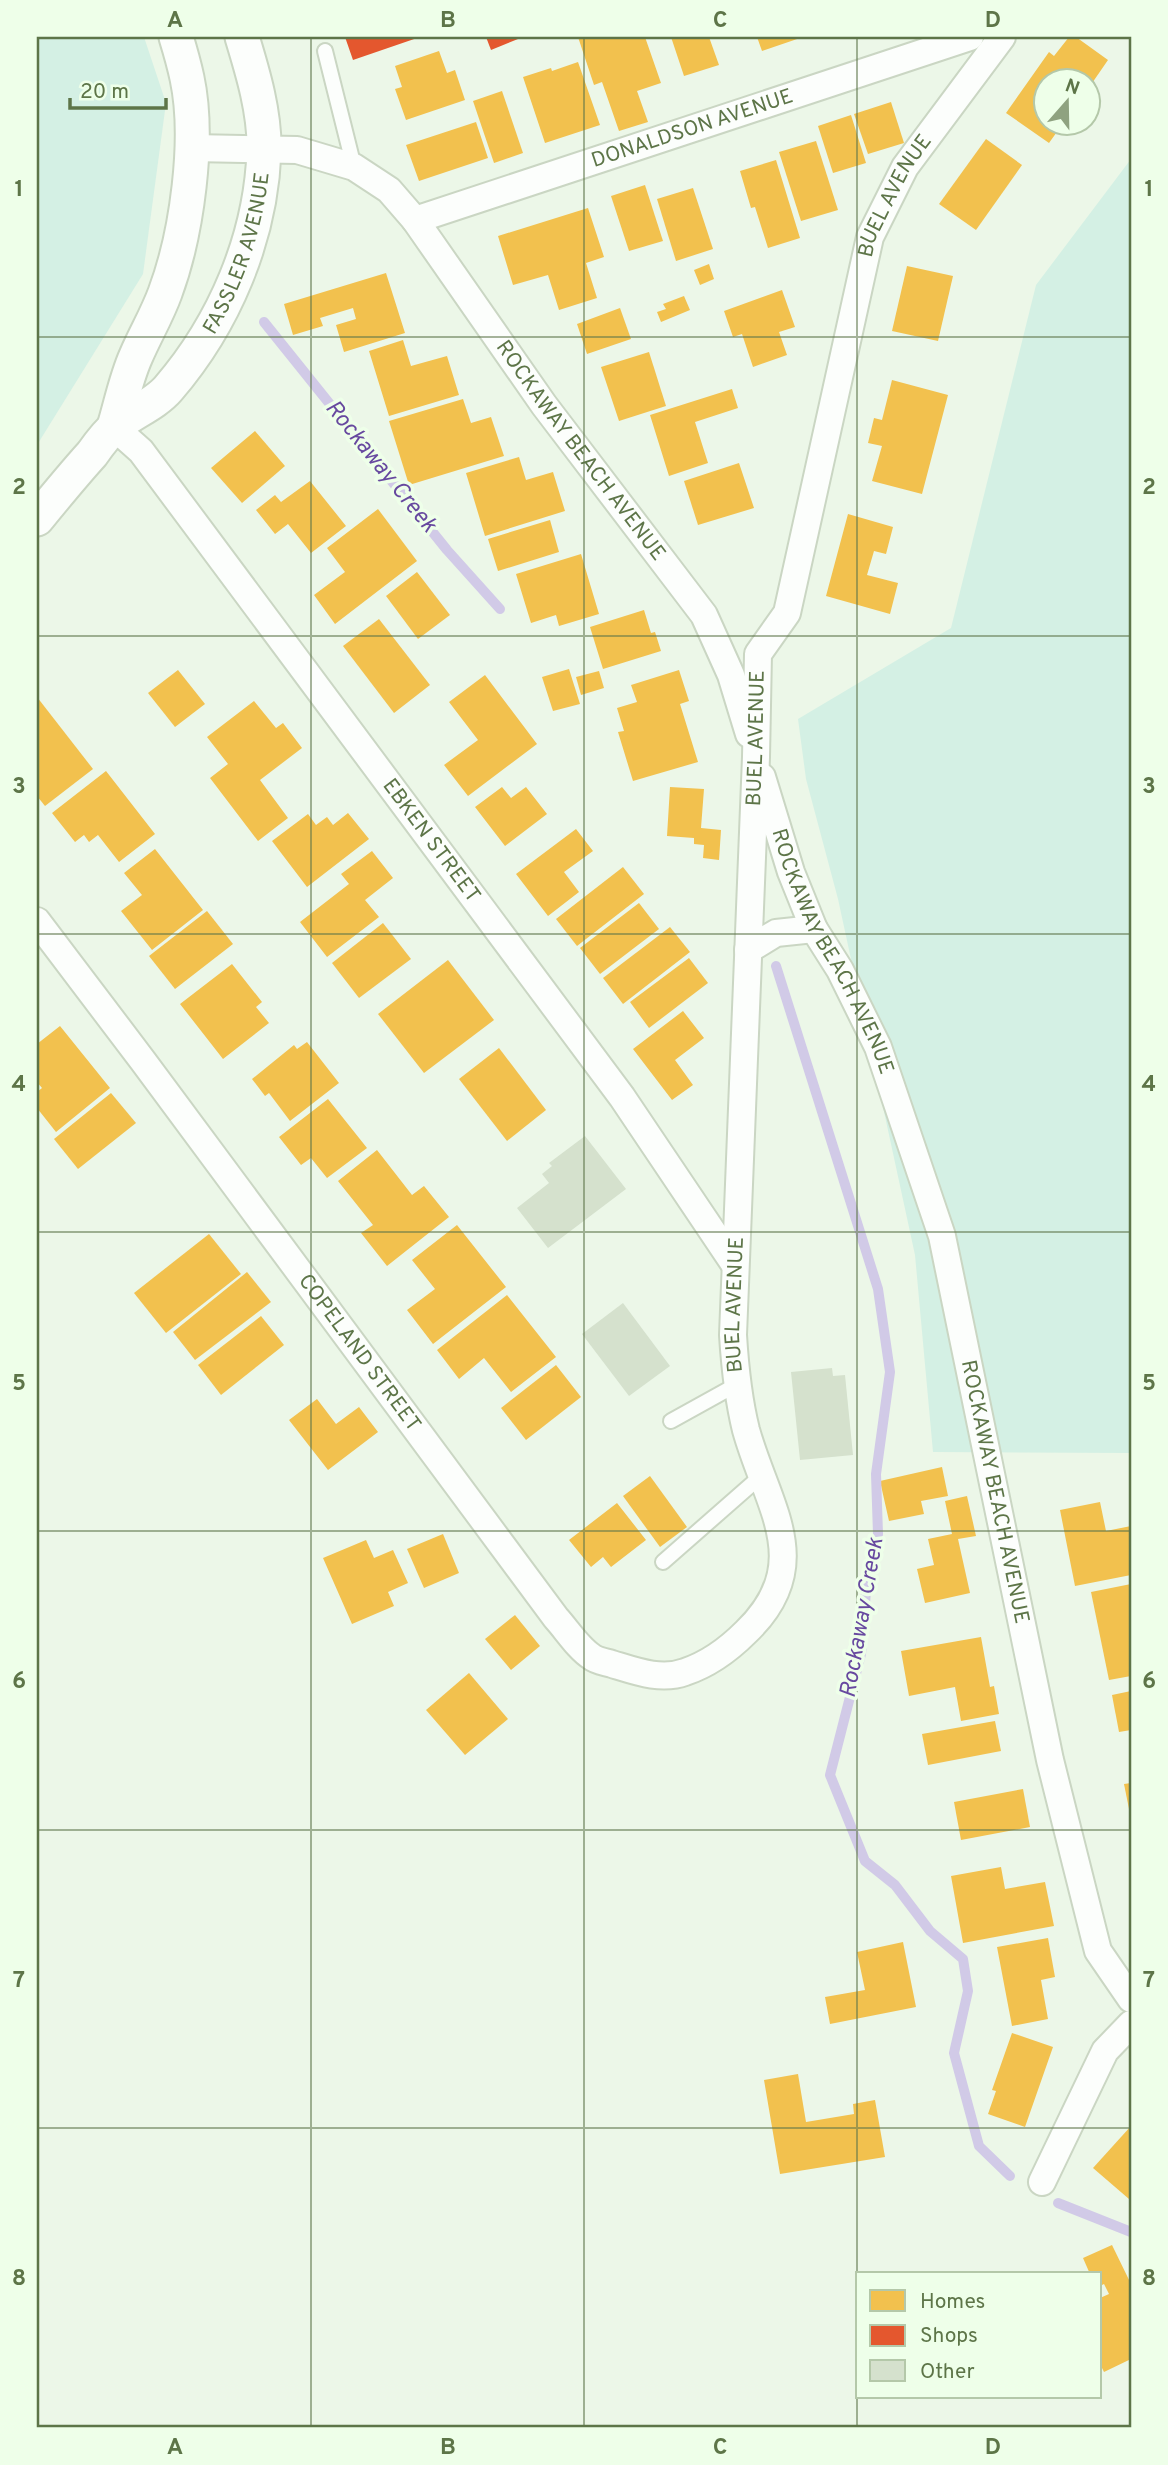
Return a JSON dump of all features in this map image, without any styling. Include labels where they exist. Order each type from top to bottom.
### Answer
[{"type":"street","name":"FASSLER AVENUE","points":[[114,427],[135,358],[166,292],[186,217],[192,148],[188,80],[176,37]]},
{"type":"street","name":"FASSLER AVENUE","points":[[37,519],[114,427],[166,391],[199,347],[221,311],[238,274],[260,193],[264,150],[260,111],[242,37]]},
{"type":"street","name":"DONALDSON AVENUE","points":[[415,220],[970,37]]},
{"type":"street","name":"BUEL AVENUE","points":[[735,1642],[762,1616],[779,1585],[784,1551],[778,1520],[746,1430],[736,1385],[733,1335],[758,654],[787,613],[870,237],[905,167],[1002,37]]},
{"type":"street","name":"ROCKAWAY BEACH AVENUE","points":[[192,148],[297,150],[354,167],[389,190],[415,220],[544,405],[704,615],[731,675],[792,872],[814,929],[878,1047],[942,1236],[1053,1773],[1098,1951],[1131,1999]]},
{"type":"street","name":"EBKEN STREET","points":[[114,427],[141,451],[614,1086],[735,1265]]},
{"type":"street","name":"COPELAND STREET","points":[[37,921],[556,1618],[592,1658],[642,1673],[674,1676],[706,1665],[735,1642]]},
{"type":"street","points":[[748,950],[776,933],[814,929]]},
{"type":"street","points":[[1042,2182],[1105,2052],[1131,2024]]},
{"type":"lane","points":[[325,51],[354,167]]},
{"type":"lane","points":[[671,1420],[736,1385]]},
{"type":"lane","points":[[663,1562],[761,1476]]},
{"type":"green space","points":[[37,37],[144,37],[166,103],[143,274],[37,445]]},
{"type":"green space","points":[[1131,159],[1131,1453],[933,1452],[915,1255],[838,899],[806,779],[798,719],[951,628],[1036,285]]},
{"type":"building: Homes","points":[[578,37],[645,37],[661,83],[637,91],[648,122],[619,131],[602,82],[594,85]]},
{"type":"building: Homes","points":[[671,37],[709,37],[719,65],[684,76]]},
{"type":"building: Homes","points":[[757,37],[803,37],[762,51]]},
{"type":"building: Homes","points":[[1069,37],[1076,37],[1108,60],[1102,69],[1102,66],[1039,66],[1049,52],[1054,56]]},
{"type":"building: Homes","points":[[439,51],[447,73],[455,70],[465,100],[406,120],[395,89],[402,87],[395,66]]},
{"type":"building: Homes","points":[[578,62],[600,125],[545,143],[523,77]]},
{"type":"building: Homes","points":[[1032,76],[1032,131],[1006,113]]},
{"type":"building: Homes","points":[[502,91],[523,153],[494,163],[473,101]]},
{"type":"building: Homes","points":[[891,102],[904,143],[868,154],[854,114]]},
{"type":"building: Homes","points":[[851,115],[866,163],[833,173],[818,126]]},
{"type":"building: Homes","points":[[476,122],[488,158],[419,181],[406,145]]},
{"type":"building: Homes","points":[[1039,136],[1054,136],[1049,143]]},
{"type":"building: Homes","points":[[986,139],[1022,165],[976,230],[939,204]]},
{"type":"building: Homes","points":[[816,141],[838,210],[801,221],[779,152]]},
{"type":"building: Homes","points":[[776,160],[800,238],[768,248],[755,207],[751,208],[740,171]]},
{"type":"building: Homes","points":[[645,185],[663,241],[629,251],[611,196]]},
{"type":"building: Homes","points":[[693,188],[713,249],[676,261],[657,199]]},
{"type":"building: Homes","points":[[588,208],[604,257],[586,263],[597,298],[559,310],[548,275],[513,285],[498,236]]},
{"type":"building: Homes","points":[[709,264],[714,279],[700,285],[694,270]]},
{"type":"building: Homes","points":[[907,266],[953,276],[938,341],[892,331]]},
{"type":"building: Homes","points":[[386,273],[405,333],[344,352],[336,325],[356,319],[353,308],[320,318],[323,326],[293,335],[284,304]]},
{"type":"building: Homes","points":[[782,290],[795,327],[779,332],[787,355],[753,367],[742,334],[733,337],[724,311]]},
{"type":"building: Homes","points":[[684,296],[690,310],[661,322],[657,312],[666,309],[663,304]]},
{"type":"building: Homes","points":[[620,308],[631,339],[587,354],[577,324]]},
{"type":"building: Homes","points":[[403,340],[411,366],[447,356],[459,395],[389,416],[369,351]]},
{"type":"building: Homes","points":[[649,352],[666,406],[619,421],[601,367]]},
{"type":"building: Homes","points":[[892,380],[948,395],[922,494],[872,481],[882,446],[868,443],[874,418],[882,420]]},
{"type":"building: Homes","points":[[732,389],[738,408],[695,422],[708,463],[669,476],[650,415]]},
{"type":"building: Homes","points":[[463,399],[471,423],[491,417],[504,456],[409,485],[389,421]]},
{"type":"building: Homes","points":[[255,431],[285,466],[242,503],[211,468]]},
{"type":"building: Homes","points":[[519,457],[526,480],[553,472],[565,511],[485,536],[466,473]]},
{"type":"building: Homes","points":[[739,463],[754,508],[698,525],[684,481]]},
{"type":"building: Homes","points":[[310,481],[346,526],[311,553],[288,524],[275,534],[256,510],[275,495],[281,502]]},
{"type":"building: Homes","points":[[378,509],[417,561],[335,624],[314,595],[345,572],[327,548]]},
{"type":"building: Homes","points":[[848,514],[893,527],[886,554],[874,551],[867,575],[898,583],[890,614],[826,596]]},
{"type":"building: Homes","points":[[550,520],[559,552],[498,571],[488,539]]},
{"type":"building: Homes","points":[[581,554],[599,614],[559,626],[556,615],[531,623],[516,574]]},
{"type":"building: Homes","points":[[417,572],[450,615],[418,639],[386,596]]},
{"type":"building: Homes","points":[[644,610],[651,633],[655,632],[661,651],[603,669],[590,627]]},
{"type":"building: Homes","points":[[379,619],[430,685],[394,713],[343,646]]},
{"type":"building: Homes","points":[[569,669],[580,704],[553,711],[542,677]]},
{"type":"building: Homes","points":[[178,670],[205,704],[175,727],[148,693]]},
{"type":"building: Homes","points":[[679,670],[689,701],[680,704],[698,762],[633,781],[618,732],[624,731],[617,708],[637,702],[631,685]]},
{"type":"building: Homes","points":[[599,671],[604,688],[581,695],[576,677]]},
{"type":"building: Homes","points":[[485,675],[537,744],[468,796],[444,765],[478,740],[449,702]]},
{"type":"building: Homes","points":[[37,697],[93,769],[45,806],[37,796]]},
{"type":"building: Homes","points":[[254,701],[276,728],[283,723],[302,748],[260,780],[288,818],[258,841],[210,778],[228,764],[207,737]]},
{"type":"building: Homes","points":[[106,771],[155,834],[119,862],[98,835],[89,842],[84,835],[75,842],[52,813]]},
{"type":"building: Homes","points":[[502,787],[511,798],[526,787],[547,814],[505,846],[475,807]]},
{"type":"building: Homes","points":[[670,787],[704,789],[701,828],[721,830],[719,860],[703,858],[704,845],[694,844],[694,838],[667,836]]},
{"type":"building: Homes","points":[[348,813],[369,839],[307,887],[272,841],[308,814],[316,825],[327,817],[333,825]]},
{"type":"building: Homes","points":[[576,829],[593,851],[564,872],[579,892],[548,916],[516,874]]},
{"type":"building: Homes","points":[[155,849],[203,910],[152,950],[121,911],[142,895],[124,873]]},
{"type":"building: Homes","points":[[372,851],[393,878],[365,900],[379,917],[327,957],[300,922],[349,884],[341,874]]},
{"type":"building: Homes","points":[[623,867],[644,894],[577,946],[556,919]]},
{"type":"building: Homes","points":[[639,903],[659,929],[600,974],[580,948]]},
{"type":"building: Homes","points":[[207,911],[233,944],[175,989],[149,956]]},
{"type":"building: Homes","points":[[383,923],[411,959],[359,998],[332,963]]},
{"type":"building: Homes","points":[[670,927],[690,952],[623,1004],[603,978]]},
{"type":"building: Homes","points":[[689,958],[708,983],[649,1028],[630,1002]]},
{"type":"building: Homes","points":[[448,960],[494,1020],[424,1073],[378,1014]]},
{"type":"building: Homes","points":[[232,964],[262,1002],[256,1007],[269,1023],[223,1059],[180,1004]]},
{"type":"building: Homes","points":[[683,1011],[704,1038],[675,1060],[693,1085],[672,1100],[633,1049]]},
{"type":"building: Homes","points":[[60,1026],[110,1088],[56,1132],[37,1108],[37,1092],[42,1088],[37,1082],[37,1044]]},
{"type":"building: Homes","points":[[307,1042],[339,1083],[290,1121],[269,1093],[265,1096],[252,1079],[294,1045],[297,1049]]},
{"type":"building: Homes","points":[[499,1048],[546,1110],[507,1141],[459,1079]]},
{"type":"building: Homes","points":[[111,1093],[136,1123],[78,1169],[54,1139]]},
{"type":"building: Homes","points":[[328,1099],[367,1148],[327,1178],[311,1158],[301,1165],[279,1137]]},
{"type":"building: Homes","points":[[377,1150],[412,1195],[424,1186],[449,1217],[387,1266],[361,1233],[373,1225],[338,1181]]},
{"type":"building: Homes","points":[[457,1225],[506,1287],[433,1344],[407,1310],[435,1289],[412,1260]]},
{"type":"building: Homes","points":[[209,1234],[241,1274],[166,1333],[134,1293]]},
{"type":"building: Homes","points":[[247,1272],[271,1302],[195,1360],[173,1332]]},
{"type":"building: Homes","points":[[507,1295],[556,1357],[511,1392],[484,1358],[459,1379],[437,1350]]},
{"type":"building: Homes","points":[[261,1316],[284,1345],[221,1395],[198,1365]]},
{"type":"building: Homes","points":[[556,1365],[581,1397],[526,1440],[501,1408]]},
{"type":"building: Homes","points":[[317,1399],[336,1424],[359,1407],[378,1432],[328,1470],[289,1420]]},
{"type":"building: Homes","points":[[942,1467],[948,1496],[921,1501],[924,1514],[889,1521],[880,1481]]},
{"type":"building: Homes","points":[[650,1476],[687,1527],[660,1547],[623,1496]]},
{"type":"building: Homes","points":[[967,1496],[976,1536],[958,1539],[970,1593],[925,1603],[917,1569],[934,1565],[928,1539],[952,1534],[945,1501]]},
{"type":"building: Homes","points":[[1100,1502],[1106,1531],[1131,1526],[1131,1575],[1075,1586],[1060,1510]]},
{"type":"building: Homes","points":[[617,1503],[646,1540],[611,1567],[603,1557],[591,1567],[569,1540]]},
{"type":"building: Homes","points":[[443,1534],[459,1573],[424,1588],[407,1549]]},
{"type":"building: Homes","points":[[366,1540],[374,1558],[393,1550],[408,1583],[388,1592],[394,1606],[352,1624],[323,1558]]},
{"type":"building: Homes","points":[[1131,1584],[1131,1676],[1109,1680],[1091,1592]]},
{"type":"building: Homes","points":[[515,1615],[540,1646],[511,1670],[485,1639]]},
{"type":"building: Homes","points":[[981,1637],[990,1687],[994,1686],[999,1714],[961,1721],[955,1687],[909,1696],[901,1651]]},
{"type":"building: Homes","points":[[469,1673],[508,1719],[465,1755],[426,1710]]},
{"type":"building: Homes","points":[[1131,1691],[1131,1730],[1119,1732],[1112,1695]]},
{"type":"building: Homes","points":[[995,1721],[1001,1751],[928,1765],[922,1734]]},
{"type":"building: Homes","points":[[1131,1783],[1131,1814],[1130,1814],[1124,1784]]},
{"type":"building: Homes","points":[[1023,1789],[1030,1827],[961,1840],[954,1802]]},
{"type":"building: Homes","points":[[1001,1867],[1005,1889],[1045,1882],[1054,1926],[963,1943],[951,1876]]},
{"type":"building: Homes","points":[[1048,1938],[1055,1977],[1041,1980],[1048,2019],[1012,2026],[997,1947]]},
{"type":"building: Homes","points":[[903,1942],[916,2007],[830,2024],[825,1997],[865,1990],[857,1952]]},
{"type":"building: Homes","points":[[1012,2033],[1053,2047],[1025,2127],[988,2114],[996,2091],[992,2090]]},
{"type":"building: Homes","points":[[798,2074],[806,2122],[854,2114],[853,2104],[875,2100],[885,2157],[780,2174],[764,2080]]},
{"type":"building: Homes","points":[[1131,2126],[1131,2196],[1129,2199],[1093,2168]]},
{"type":"building: Homes","points":[[1112,2245],[1131,2284],[1131,2359],[1104,2372],[1102,2297],[1109,2294],[1104,2284],[1102,2285],[1102,2272],[1089,2272],[1083,2258]]},
{"type":"building: Shops","points":[[345,37],[420,37],[353,60]]},
{"type":"building: Shops","points":[[486,37],[517,37],[518,39],[491,50]]},
{"type":"building: Other","points":[[585,1136],[626,1189],[548,1248],[517,1208],[549,1183],[542,1174],[552,1166],[549,1163]]},
{"type":"building: Other","points":[[623,1303],[670,1366],[629,1396],[582,1334]]},
{"type":"building: Other","points":[[832,1368],[833,1376],[845,1375],[853,1455],[800,1460],[791,1372]]},
{"type":"waterway","name":"Rockaway Creek","points":[[264,322],[447,550],[500,609]]},
{"type":"waterway","name":"Rockaway Creek","points":[[776,966],[878,1289],[890,1372],[876,1474],[878,1534],[867,1578],[861,1654],[830,1775],[865,1861],[895,1885],[930,1931],[963,1959],[968,1991],[954,2053],[979,2146],[1010,2176]]},
{"type":"waterway","name":"Rockaway Creek","points":[[1058,2203],[1131,2232]]}]
